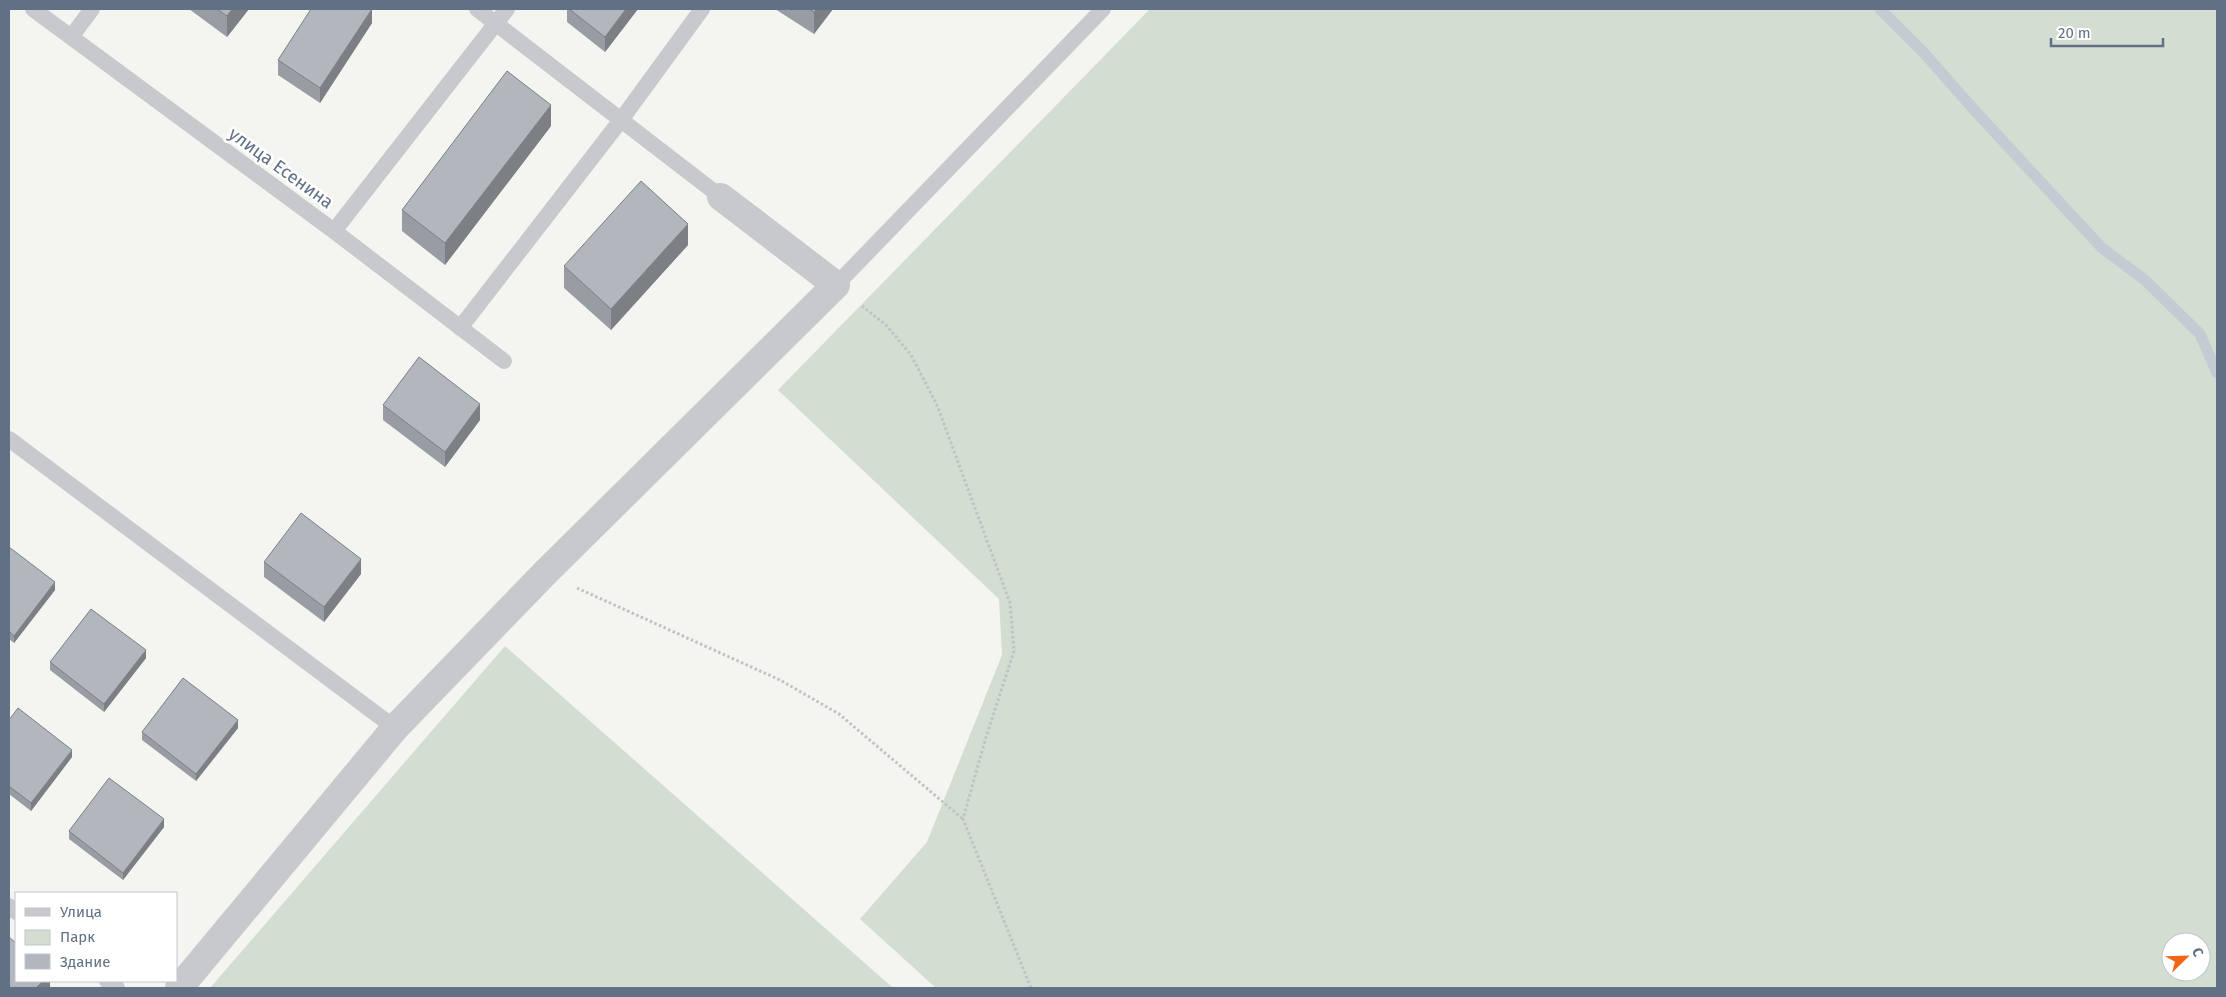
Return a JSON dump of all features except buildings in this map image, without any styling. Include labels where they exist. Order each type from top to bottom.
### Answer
[{"type":"street","points":[[179,988],[395,728],[545,573],[836,285],[721,197]]},
{"type":"lane","name":"улица Есенина","points":[[33,9],[334,231],[504,361]]},
{"type":"lane","points":[[71,37],[92,9]]},
{"type":"lane","points":[[477,9],[721,197]]},
{"type":"lane","points":[[334,231],[506,9]]},
{"type":"lane","points":[[460,328],[621,120],[702,9]]},
{"type":"lane","points":[[836,285],[1103,9]]},
{"type":"lane","points":[[9,440],[395,728]]},
{"type":"path","points":[[836,285],[887,326],[911,355],[937,405],[1010,603],[1014,651],[986,736],[963,819]]},
{"type":"path","points":[[545,573],[780,680],[839,714],[963,819],[1031,988]]},
{"type":"green space","points":[[1150,9],[2217,9],[2217,988],[936,988],[860,919],[927,842],[1002,655],[999,599],[778,390]]},
{"type":"green space","points":[[505,646],[893,988],[210,988]]},
{"type":"waterway","points":[[1880,9],[1924,53],[2102,248],[2145,280],[2200,334],[2217,373]]}]
